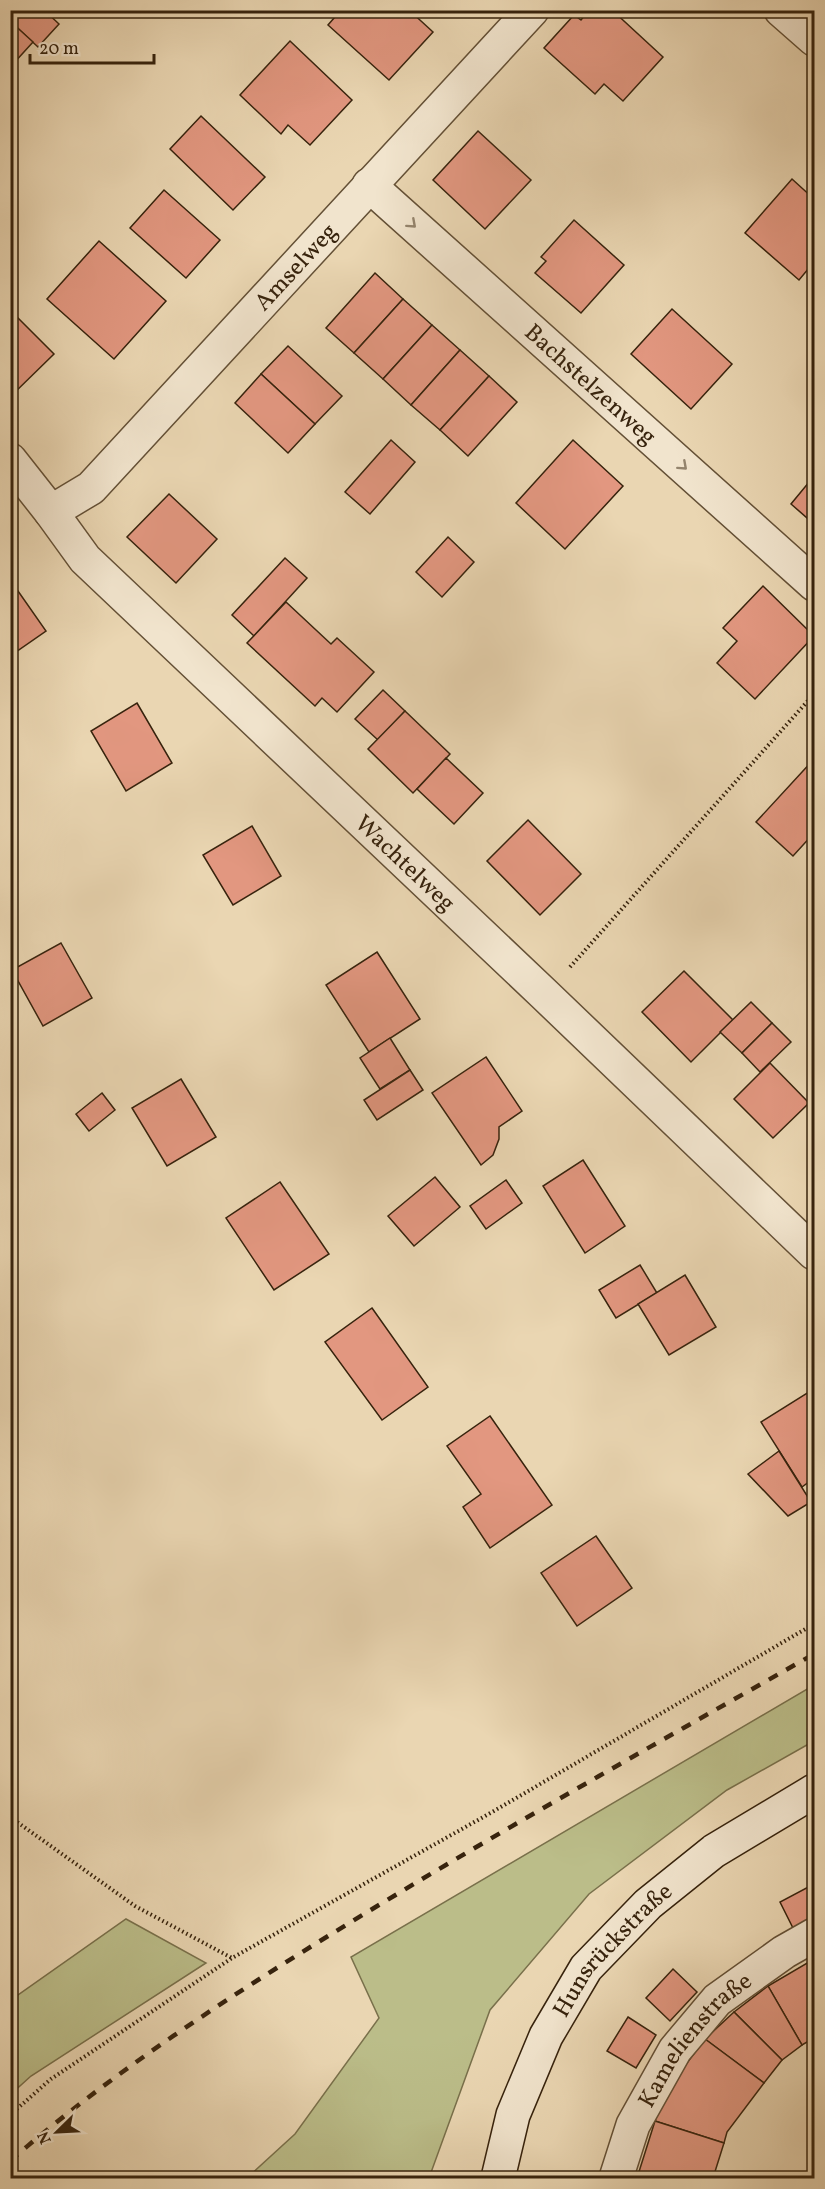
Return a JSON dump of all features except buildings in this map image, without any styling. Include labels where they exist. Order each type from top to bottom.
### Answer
[{"type":"street","name":"Amselweg","points":[[51,512],[91,488],[531,10]]},
{"type":"street","points":[[781,10],[814,39]]},
{"type":"street","name":"Bachstelzenweg","points":[[369,185],[814,584]]},
{"type":"street","name":"Wachtelweg","points":[[10,459],[85,559],[814,1253]]},
{"type":"street","name":"Hunsrückstraße","points":[[498,2178],[513,2115],[529,2076],[546,2036],[586,1968],[648,1904],[714,1851],[814,1791]]},
{"type":"street","name":"Kamelienstraße","points":[[616,2178],[633,2125],[675,2050],[717,2000],[784,1952],[814,1935]]},
{"type":"path","points":[[544,994],[582,955],[814,694]]},
{"type":"path","points":[[10,2115],[51,2079],[232,1958],[494,1811],[814,1624]]},
{"type":"path","points":[[10,1817],[135,1906],[232,1958]]},
{"type":"green space","points":[[814,1685],[814,1741],[727,1790],[589,1894],[490,2010],[429,2178],[247,2178],[295,2134],[379,2018],[351,1957]]},
{"type":"green space","points":[[126,1919],[206,1963],[31,2076],[11,2094],[11,2000]]},
{"type":"railway","points":[[10,2161],[133,2064],[263,1977],[466,1853],[814,1654]]}]
